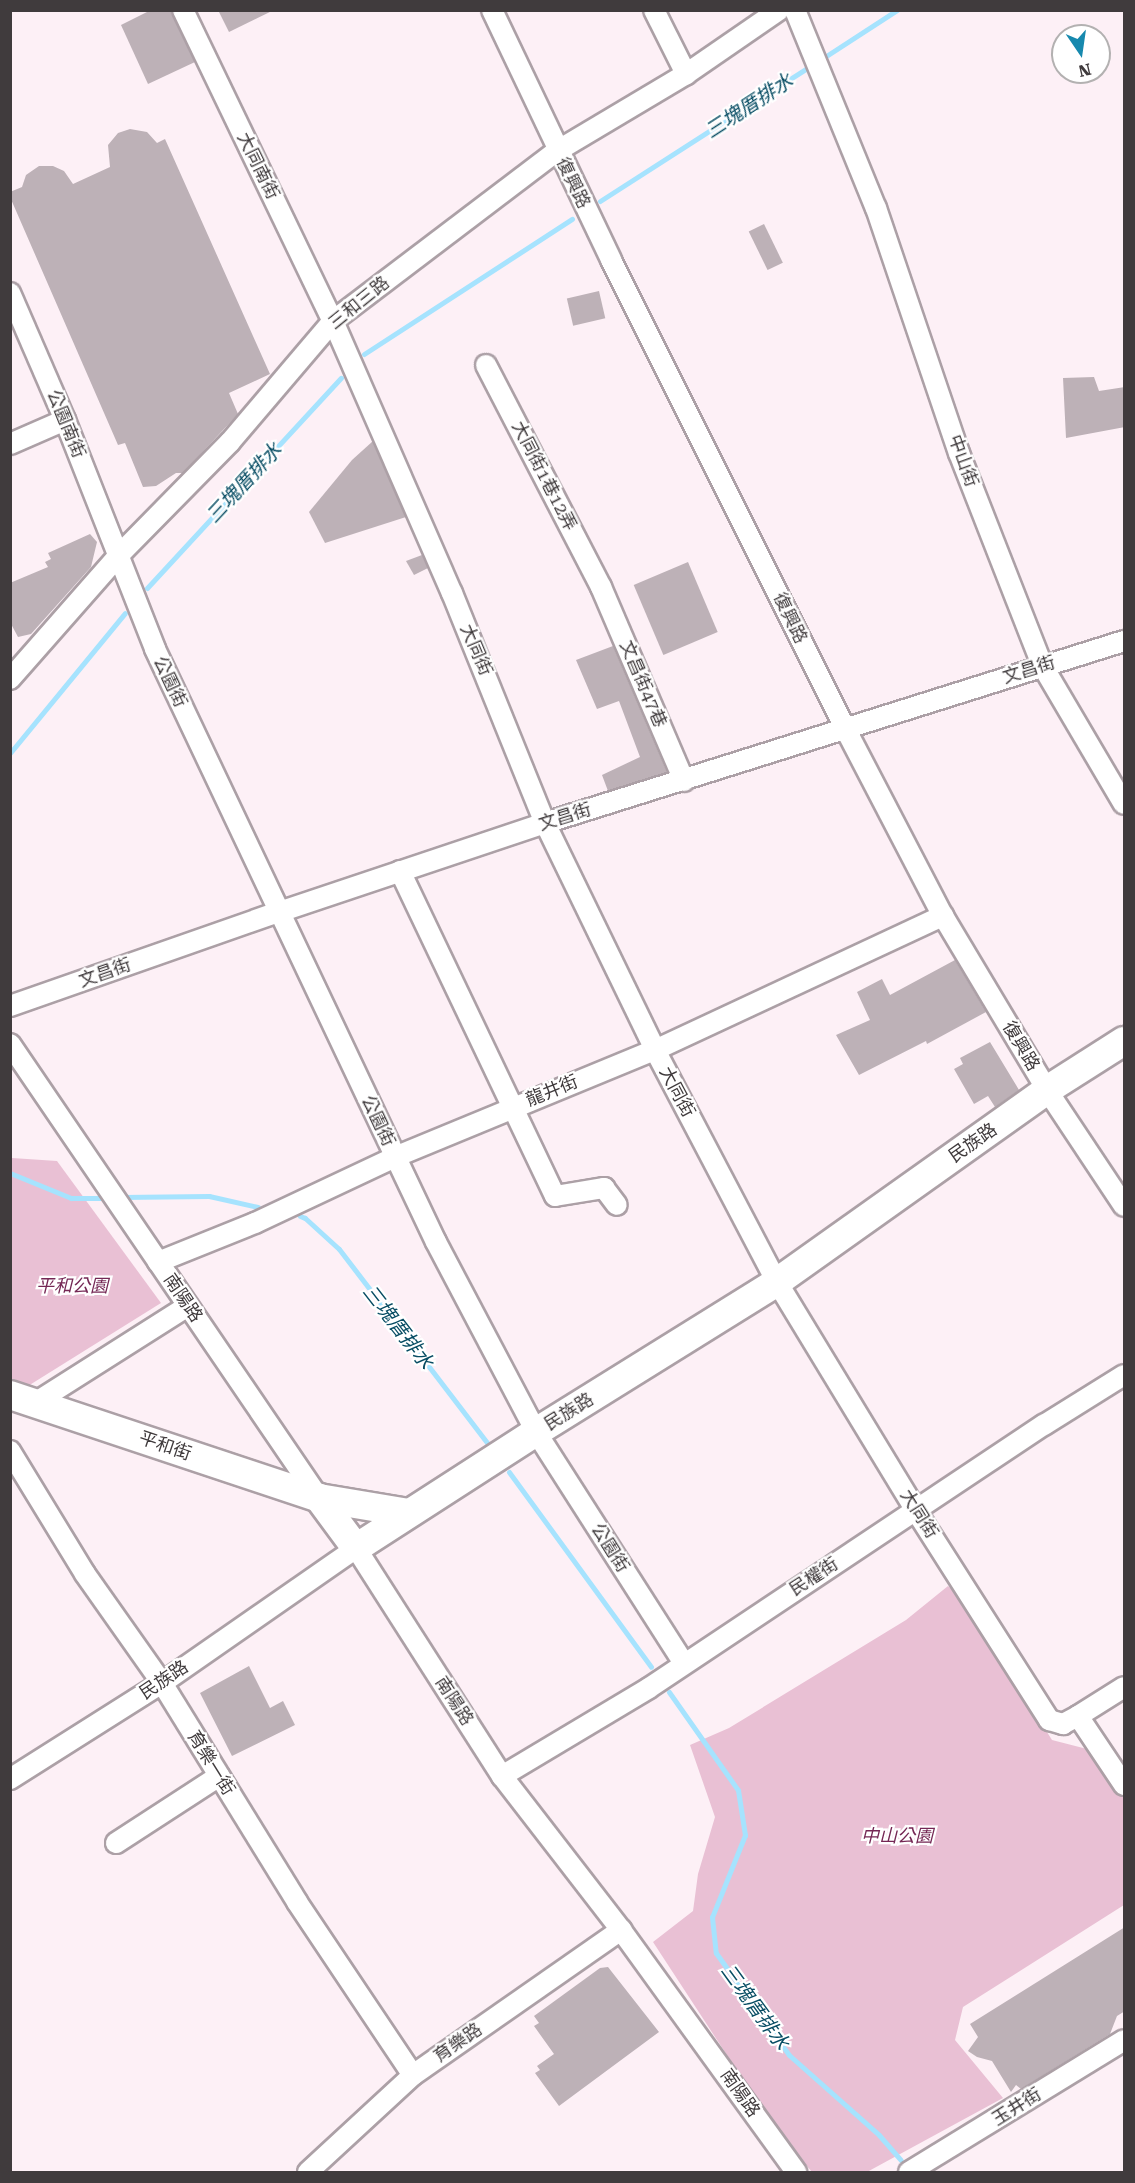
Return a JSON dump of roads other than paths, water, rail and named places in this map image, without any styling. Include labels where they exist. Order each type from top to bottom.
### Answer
[{"type":"main road","name":"民族路","points":[[356,1548],[777,1282],[1047,1090],[1125,1041]]},
{"type":"main road","name":"平和街","points":[[23,1399],[318,1498],[409,1513]]},
{"type":"main road","name":"南陽路","points":[[318,1498],[356,1548]]},
{"type":"street","name":"大同南街","points":[[183,10],[333,321]]},
{"type":"street","name":"復興路","points":[[492,10],[557,151],[846,730],[943,916],[1047,1090],[1125,1206]]},
{"type":"street","points":[[654,10],[686,74]]},
{"type":"street","name":"三和三路","points":[[13,668],[118,556],[230,442],[333,321],[557,151],[686,74],[779,10]]},
{"type":"street","name":"中山街","points":[[795,10],[831,103],[876,208],[959,453],[1042,665],[1125,804]]},
{"type":"street","name":"公園南街","points":[[10,293],[65,420],[118,556]]},
{"type":"street","name":"大同街","points":[[333,321],[452,593],[545,823],[655,1050],[777,1282],[916,1511],[1049,1720],[1064,1724],[1078,1716]]},
{"type":"street","name":"大同街1巷12弄","points":[[486,365],[602,587]]},
{"type":"street","points":[[10,444],[65,420]]},
{"type":"street","name":"公園街","points":[[118,556],[155,649],[436,1242],[537,1432],[683,1662]]},
{"type":"street","name":"文昌街47巷","points":[[602,587],[684,781]]},
{"type":"street","name":"文昌街","points":[[10,1006],[279,912],[545,823],[846,730],[1042,665],[1125,641]]},
{"type":"street","points":[[399,871],[555,1196],[604,1188],[617,1205]]},
{"type":"street","name":"龍井街","points":[[158,1262],[255,1223],[395,1157],[655,1050],[943,916]]},
{"type":"street","name":"南陽路","points":[[10,1044],[318,1498]]},
{"type":"street","points":[[23,1399],[188,1306]]},
{"type":"street","name":"民權街","points":[[502,1776],[649,1688],[683,1662],[1044,1425],[1125,1375]]},
{"type":"street","name":"育樂一街","points":[[10,1451],[85,1574],[162,1683],[297,1902],[413,2075]]},
{"type":"street","name":"南陽路","points":[[356,1548],[502,1776],[621,1930],[796,2172]]},
{"type":"street","name":"民族路","points":[[10,1779],[162,1683],[356,1548]]},
{"type":"street","points":[[1125,1687],[1078,1716],[1125,1785]]},
{"type":"street","points":[[116,1843],[219,1776]]},
{"type":"street","name":"育樂路","points":[[308,2172],[413,2075],[621,1930]]},
{"type":"street","name":"玉井街","points":[[909,2172],[1125,2040]]},
{"type":"waterway","name":"三塊厝排水","points":[[820,60],[897,10]]},
{"type":"waterway","name":"三塊厝排水","points":[[600,201],[812,65]]},
{"type":"waterway","name":"三塊厝排水","points":[[364,354],[572,219]]},
{"type":"waterway","name":"三塊厝排水","points":[[147,588],[341,378]]},
{"type":"waterway","name":"三塊厝排水","points":[[10,753],[125,613]]},
{"type":"waterway","name":"三塊厝排水","points":[[10,1173],[71,1198],[109,1198]]},
{"type":"waterway","name":"三塊厝排水","points":[[121,1197],[209,1196],[258,1207]]},
{"type":"waterway","name":"三塊厝排水","points":[[300,1216],[339,1249],[489,1445]]},
{"type":"waterway","name":"三塊厝排水","points":[[509,1472],[651,1667]]},
{"type":"waterway","name":"三塊厝排水","points":[[669,1692],[738,1790],[745,1835],[712,1917],[716,1953],[789,2055],[879,2135],[901,2160]]},
{"type":"park label","name":"平和公園","points":[[72,1286]]},
{"type":"park label","name":"中山公園","points":[[897,1836]]}]
